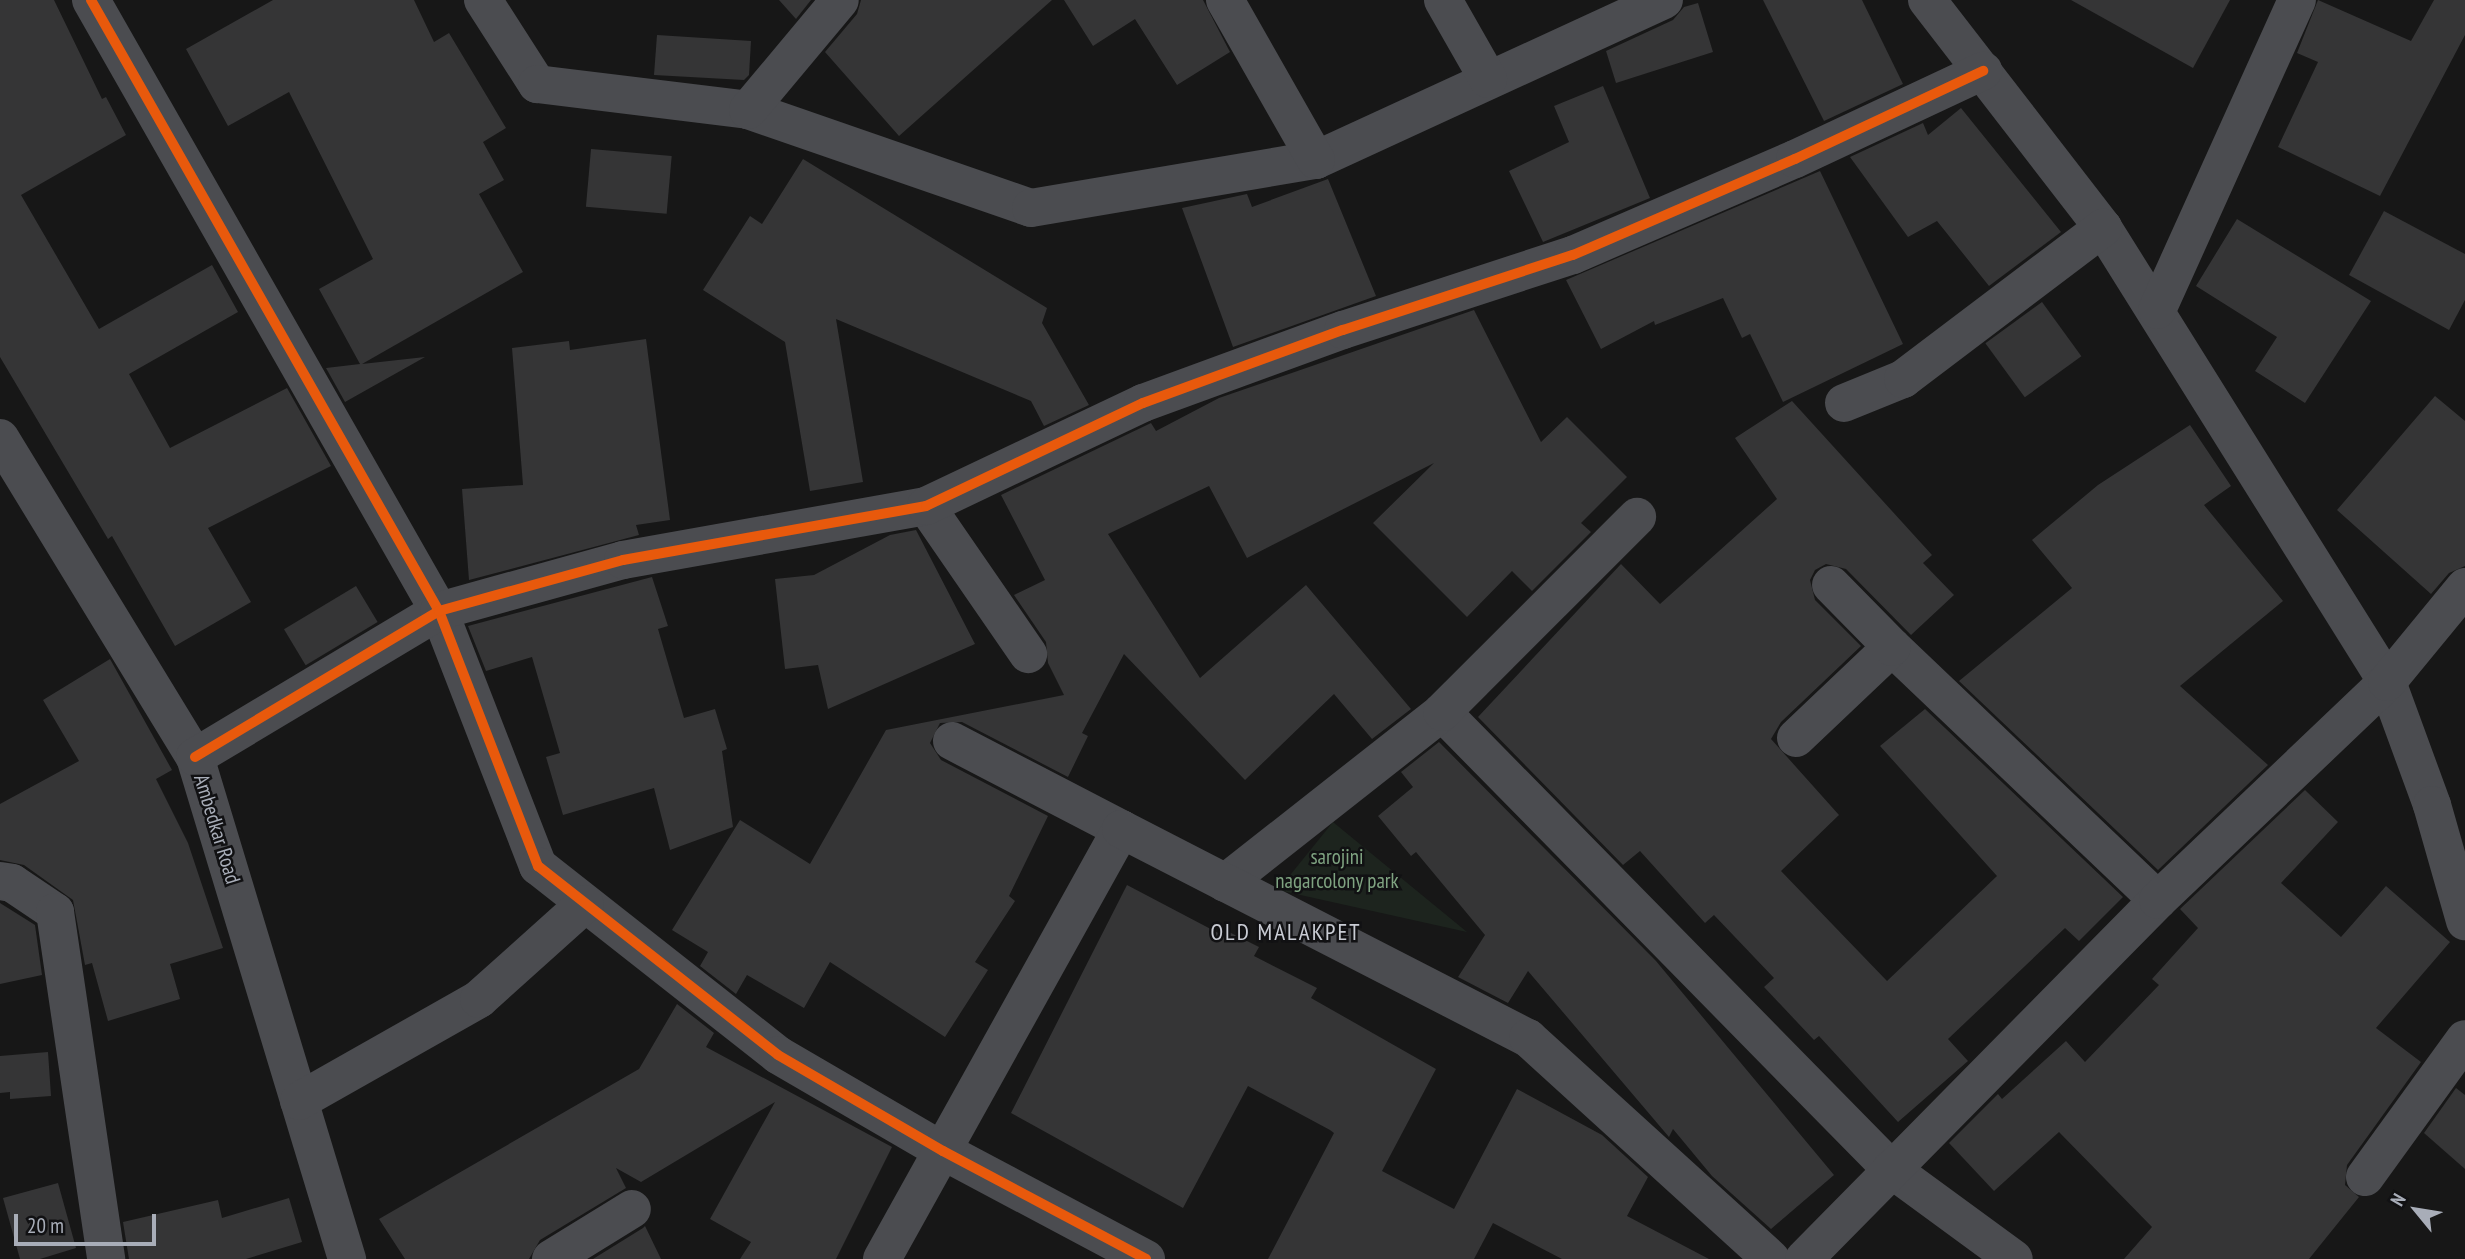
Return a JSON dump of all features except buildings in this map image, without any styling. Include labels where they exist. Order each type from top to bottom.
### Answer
[{"type":"street","points":[[91,0],[439,611],[538,866],[778,1055],[943,1151],[1146,1259]]},
{"type":"street","points":[[483,0],[537,84],[748,110],[1031,208],[1316,160],[1664,0]]},
{"type":"street","points":[[748,110],[840,0]]},
{"type":"street","points":[[1225,0],[1316,160]]},
{"type":"street","points":[[1443,0],[1488,79]]},
{"type":"street","points":[[1927,0],[2103,228],[2157,310],[2387,682],[2455,838],[2465,921]]},
{"type":"street","points":[[2157,310],[2297,0]]},
{"type":"street","points":[[195,757],[439,611],[623,560],[926,506],[1143,403],[1343,330],[1573,255],[1795,159],[1983,71]]},
{"type":"street","points":[[1844,403],[1903,379],[2103,228]]},
{"type":"street","name":"Ambedkar Road","points":[[0,438],[195,757],[299,1101],[341,1258]]},
{"type":"street","points":[[926,506],[1028,654]]},
{"type":"street","points":[[1225,883],[1442,712],[1637,517]]},
{"type":"street","points":[[1831,585],[1892,647],[2158,900]]},
{"type":"street","points":[[1804,1259],[2158,900],[2387,682],[2465,587]]},
{"type":"street","points":[[1796,738],[1892,647]]},
{"type":"street","points":[[1442,712],[1891,1169],[2014,1259]]},
{"type":"street","points":[[952,741],[1528,1038],[1771,1259]]},
{"type":"street","points":[[882,1259],[1121,830]]},
{"type":"street","points":[[0,881],[12,883],[55,912],[106,1259]]},
{"type":"street","points":[[299,1101],[479,999],[585,904]]},
{"type":"street","points":[[2365,1177],[2465,1039]]},
{"type":"street","points":[[551,1259],[632,1209]]},
{"type":"green space","name":"sarojini nagarcolony park","points":[[1333,822],[1467,932],[1278,890]]},
{"type":"cycle path","points":[[91,0],[439,611],[538,866],[778,1055],[943,1151],[1146,1259]]},
{"type":"cycle path","points":[[195,757],[439,611],[623,560],[926,506],[1143,403],[1343,330],[1573,255],[1795,159],[1983,71]]},
{"type":"district","name":"OLD MALAKPET","points":[[1286,932]]}]
